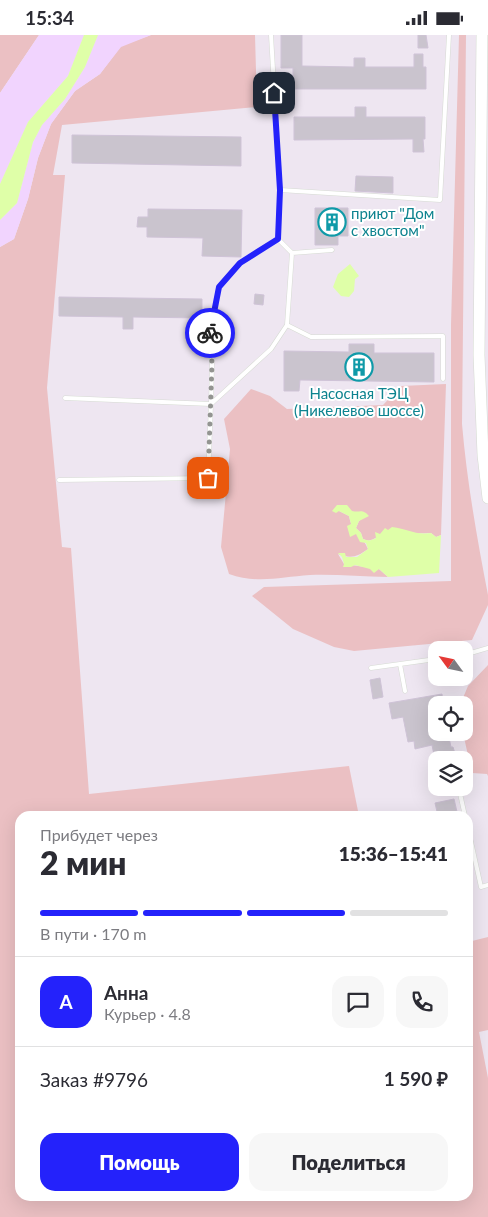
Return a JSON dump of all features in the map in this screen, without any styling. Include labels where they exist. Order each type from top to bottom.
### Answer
[{"type":"main road","points":[[482,35],[483,455],[488,498]]},
{"type":"lane","points":[[65,398],[211,404],[271,349],[287,325],[292,253],[278,239],[280,190],[271,35]]},
{"type":"lane","points":[[280,190],[440,200],[449,35]]},
{"type":"lane","points":[[59,479],[208,478],[212,364],[210,338],[219,287],[240,263],[278,239]]},
{"type":"lane","points":[[292,253],[332,250]]},
{"type":"lane","points":[[287,325],[311,337],[443,336],[443,379]]},
{"type":"lane","points":[[473,652],[488,648]]},
{"type":"lane","points":[[371,668],[428,660]]},
{"type":"lane","points":[[400,664],[405,691]]},
{"type":"lane","points":[[460,796],[464,811]]},
{"type":"lane","points":[[473,851],[481,887],[488,885]]},
{"type":"shaded area","points":[[0,35],[39,35],[0,93]]},
{"type":"shaded area","points":[[84,35],[98,35],[85,67],[65,99],[42,125],[33,142],[17,203],[0,220],[0,184],[28,122],[68,76]]},
{"type":"shaded area","points":[[151,35],[255,35],[257,107],[62,125],[53,175],[65,175],[47,388],[62,547],[71,548],[89,794],[349,766],[358,811],[15,811],[15,1201],[473,1201],[473,941],[488,937],[488,1030],[479,1032],[488,1078],[488,1217],[0,1217],[0,247],[14,239],[28,199],[38,158],[51,124],[75,91],[100,74],[121,46]]},
{"type":"shaded area","points":[[459,35],[466,35],[462,424],[488,605],[472,640],[428,641],[428,644],[354,651],[334,647],[293,629],[252,596],[264,587],[451,581],[451,325]]},
{"type":"shaded area","points":[[350,264],[359,276],[355,279],[354,291],[349,297],[341,296],[333,287],[338,274]]},
{"type":"shaded area","points":[[446,384],[441,535],[436,537],[431,533],[411,533],[395,529],[367,540],[363,539],[361,533],[356,528],[359,521],[363,518],[355,512],[339,511],[349,516],[350,522],[368,549],[354,556],[338,554],[344,564],[379,569],[388,577],[310,575],[249,579],[229,574],[221,547],[230,449],[224,419],[251,389],[270,396],[287,409],[383,405],[401,386]]},
{"type":"shaded area","points":[[337,505],[347,505],[352,511],[363,511],[369,516],[359,521],[356,528],[365,540],[374,539],[376,538],[375,532],[380,534],[385,528],[388,530],[392,527],[415,533],[431,533],[436,537],[441,535],[439,573],[388,577],[379,569],[374,573],[370,569],[355,565],[343,567],[342,557],[338,553],[345,553],[346,557],[357,557],[368,549],[366,543],[360,542],[356,534],[350,537],[347,526],[351,524],[349,516],[339,511],[336,513],[332,511]]},
{"type":"shaded area","points":[[488,665],[488,776],[487,774],[473,773],[473,751],[467,751],[465,741],[473,741],[473,696],[464,696],[468,686],[473,686],[473,681]]},
{"type":"sand","points":[[39,35],[84,35],[68,76],[28,122],[0,184],[0,93]]},
{"type":"sand","points":[[98,35],[151,35],[121,47],[100,74],[75,91],[51,124],[38,158],[28,199],[14,239],[0,247],[0,220],[17,203],[33,142],[42,125],[65,99],[85,67]]},
{"type":"building","points":[[281,35],[302,35],[302,66],[354,67],[354,58],[365,58],[365,67],[414,67],[414,54],[423,54],[423,67],[426,67],[426,89],[293,89],[293,68],[281,68]]},
{"type":"building","points":[[418,35],[426,35],[428,48],[418,48]]},
{"type":"building","points":[[355,107],[366,107],[366,117],[425,117],[424,152],[413,152],[413,139],[294,140],[294,117],[355,117]]},
{"type":"building","points":[[72,135],[241,137],[241,166],[72,163]]},
{"type":"building","points":[[356,176],[393,177],[393,193],[355,191]]},
{"type":"building","name":"приют \"Дом с хвостом\"","points":[[315,208],[348,208],[348,236],[338,236],[338,245],[315,245]]},
{"type":"building","points":[[148,209],[242,210],[241,257],[202,256],[203,238],[147,237],[147,227],[137,227],[138,217],[148,217]]},
{"type":"building","points":[[255,294],[264,295],[263,305],[254,304]]},
{"type":"building","points":[[59,297],[202,299],[202,318],[133,317],[133,329],[123,329],[123,317],[59,316]]},
{"type":"building","name":"Насосная ТЭЦ (Никелевое шоссе)","points":[[349,344],[374,344],[374,353],[434,353],[434,382],[300,380],[299,391],[284,391],[284,351],[349,352]]},
{"type":"building","points":[[380,678],[383,697],[373,699],[370,680]]},
{"type":"building","points":[[428,696],[428,741],[450,741],[454,751],[433,751],[432,745],[415,749],[414,741],[408,742],[403,717],[392,719],[389,703]]},
{"type":"building","points":[[454,799],[457,811],[437,811],[435,803]]},
{"type":"way so far","points":[[208,478],[212,364],[210,333]]},
{"type":"place","name":"приют \"Дом с хвостом\"","points":[[332,222]]},
{"type":"place","name":"Насосная ТЭЦ (Никелевое шоссе)","points":[[359,367]]},
{"type":"route","points":[[210,333],[219,287],[240,263],[278,239],[280,190],[274,93]]}]
